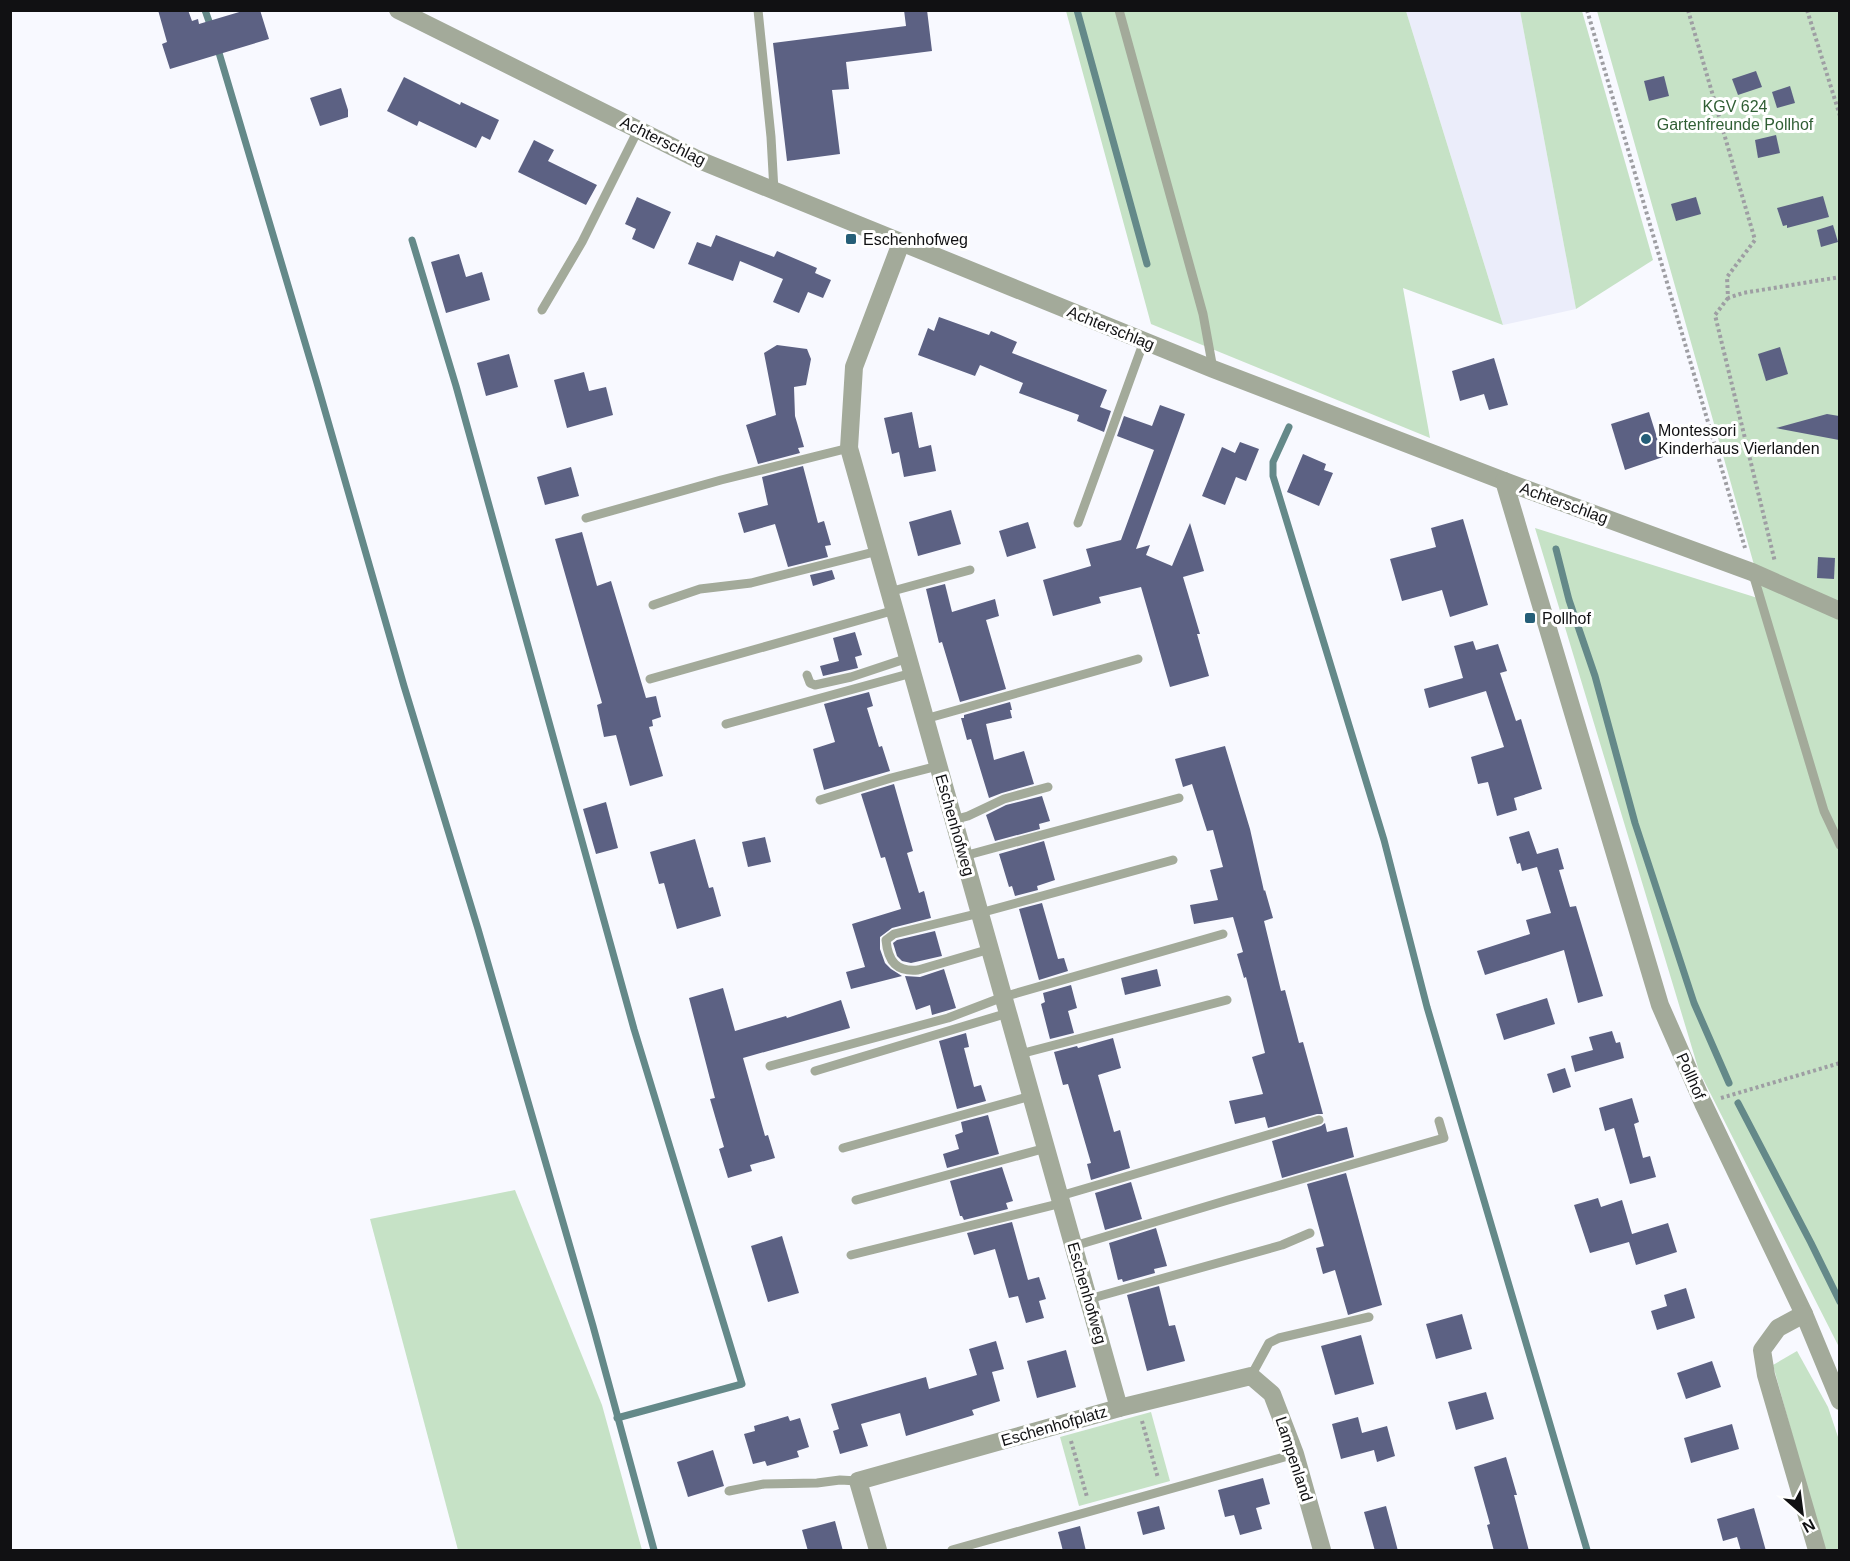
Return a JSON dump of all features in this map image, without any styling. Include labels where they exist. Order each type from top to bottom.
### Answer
[{"type":"street","name":"Achterschlag","points":[[398,10],[699,160],[1213,369],[1504,481],[1752,572],[1839,611]]},
{"type":"street","name":"Eschenhofweg","points":[[901,243],[854,367],[849,448],[1089,1299],[1128,1406]]},
{"type":"street","name":"Pollhof","points":[[1504,481],[1660,1005],[1703,1103],[1804,1314],[1839,1401]]},
{"type":"street","points":[[1804,1314],[1778,1328],[1762,1350],[1766,1375],[1817,1551]]},
{"type":"street","name":"Eschenhofplatz","points":[[858,1481],[1065,1422],[1251,1377]]},
{"type":"street","name":"Lampenland","points":[[1251,1377],[1272,1394],[1295,1454],[1322,1551]]},
{"type":"street","points":[[858,1481],[878,1551]]},
{"type":"lane","points":[[758,10],[774,191]]},
{"type":"lane","points":[[1119,10],[1203,314],[1213,369]]},
{"type":"lane","points":[[542,310],[582,242],[638,130]]},
{"type":"lane","points":[[1078,523],[1144,341]]},
{"type":"lane","points":[[586,518],[721,480],[849,448]]},
{"type":"lane","points":[[653,605],[700,589],[751,583],[878,550]]},
{"type":"lane","points":[[889,592],[970,570]]},
{"type":"lane","points":[[1752,572],[1824,811],[1839,846]]},
{"type":"lane","points":[[650,679],[895,610]]},
{"type":"lane","points":[[925,719],[1138,659]]},
{"type":"lane","points":[[807,675],[810,683],[815,685],[910,665]]},
{"type":"lane","points":[[726,724],[910,665]]},
{"type":"lane","points":[[820,800],[938,766]]},
{"type":"lane","points":[[953,820],[968,816],[1004,799],[1048,787]]},
{"type":"lane","points":[[964,856],[1179,798]]},
{"type":"lane","points":[[990,949],[918,970],[907,971],[900,970],[896,965],[886,948],[886,940],[894,934],[1173,860]]},
{"type":"lane","points":[[816,1071],[1006,1005],[1223,934]]},
{"type":"lane","points":[[1020,1054],[1227,1000]]},
{"type":"lane","points":[[770,1066],[948,1018],[1006,1005]]},
{"type":"lane","points":[[843,1148],[1031,1096]]},
{"type":"lane","points":[[851,1255],[1061,1199],[1319,1120]]},
{"type":"lane","points":[[1074,1246],[1444,1138],[1439,1121]]},
{"type":"lane","points":[[856,1200],[1046,1148]]},
{"type":"lane","points":[[1089,1299],[1282,1245],[1310,1233]]},
{"type":"lane","points":[[1251,1377],[1269,1343],[1280,1338],[1369,1317]]},
{"type":"lane","points":[[952,1551],[1295,1454]]},
{"type":"lane","points":[[729,1491],[764,1484],[858,1481]]},
{"type":"path","points":[[1587,10],[1752,572]]},
{"type":"path","points":[[1688,10],[1755,240],[1726,277],[1728,298]]},
{"type":"path","points":[[1807,10],[1839,116]]},
{"type":"path","points":[[1781,585],[1715,315],[1728,298],[1743,293],[1839,277]]},
{"type":"path","points":[[1703,1103],[1839,1063]]},
{"type":"path","points":[[1128,1406],[1162,1491]]},
{"type":"path","points":[[1065,1422],[1091,1511]]},
{"type":"shaded area","points":[[1406,11],[1520,11],[1576,309],[1503,325]]},
{"type":"green space","points":[[1066,11],[1406,11],[1503,325],[1403,288],[1430,438],[1151,324]]},
{"type":"green space","points":[[1520,11],[1582,11],[1653,260],[1576,309]]},
{"type":"green space","name":"KGV 624 Gartenfreunde Pollhof","points":[[1597,11],[1839,11],[1839,1347],[1699,1071],[1535,528],[1764,600]]},
{"type":"green space","points":[[515,1190],[602,1405],[642,1550],[458,1550],[370,1219]]},
{"type":"green space","points":[[1797,1351],[1828,1407],[1839,1440],[1839,1550],[1824,1550],[1773,1365]]},
{"type":"green space","points":[[1151,1412],[1170,1481],[1079,1506],[1060,1437]]},
{"type":"building","points":[[158,10],[188,10],[192,21],[198,19],[199,24],[246,10],[260,10],[269,39],[170,69],[162,44],[167,42]]},
{"type":"building","points":[[904,10],[927,10],[932,51],[846,62],[849,89],[832,90],[840,154],[787,161],[773,43],[906,26]]},
{"type":"building","points":[[1756,71],[1762,87],[1738,95],[1732,79]]},
{"type":"building","points":[[1664,76],[1669,96],[1649,101],[1644,81]]},
{"type":"building","points":[[404,77],[460,105],[461,102],[499,120],[490,140],[482,136],[476,148],[419,121],[417,126],[387,111]]},
{"type":"building","points":[[1790,86],[1795,103],[1777,108],[1772,92]]},
{"type":"building","points":[[341,88],[348,117],[320,126],[310,98]]},
{"type":"building","points":[[1776,135],[1780,153],[1758,158],[1755,140]]},
{"type":"building","points":[[534,140],[554,150],[548,161],[597,185],[586,205],[518,172]]},
{"type":"building","points":[[1823,196],[1829,217],[1787,228],[1787,225],[1783,226],[1777,208]]},
{"type":"building","points":[[637,197],[671,212],[654,249],[632,239],[636,229],[625,224]]},
{"type":"building","points":[[1696,197],[1701,214],[1676,221],[1671,204]]},
{"type":"building","points":[[1833,225],[1838,242],[1821,247],[1817,230]]},
{"type":"building","points":[[716,235],[774,257],[777,251],[817,268],[815,273],[831,280],[823,298],[808,292],[799,313],[773,302],[783,279],[740,261],[733,281],[688,264],[697,242],[711,247]]},
{"type":"building","points":[[459,254],[466,277],[482,272],[490,300],[446,313],[431,262]]},
{"type":"building","points":[[939,317],[989,335],[991,331],[1017,342],[1012,353],[1107,390],[1100,407],[1111,411],[1104,432],[1077,421],[1079,415],[1019,393],[1023,383],[980,365],[975,376],[918,355],[928,328],[934,331]]},
{"type":"building","points":[[777,345],[807,349],[811,359],[806,385],[794,387],[795,416],[804,447],[798,448],[800,453],[758,464],[746,425],[776,415],[764,353]]},
{"type":"building","points":[[1780,347],[1788,374],[1766,381],[1758,354]]},
{"type":"building","points":[[509,354],[518,387],[486,396],[477,363]]},
{"type":"building","points":[[1494,358],[1508,405],[1489,410],[1484,394],[1460,401],[1452,371]]},
{"type":"building","points":[[584,372],[589,391],[606,387],[613,415],[567,428],[554,380]]},
{"type":"building","points":[[1160,405],[1185,414],[1136,549],[1150,545],[1146,555],[1172,566],[1190,523],[1204,571],[1183,577],[1200,634],[1197,634],[1209,676],[1170,687],[1141,587],[1099,597],[1101,603],[1053,616],[1043,580],[1091,566],[1086,549],[1121,540],[1154,450],[1117,436],[1124,416],[1152,426]]},
{"type":"building","points":[[912,412],[919,448],[931,445],[936,471],[904,477],[899,452],[892,454],[884,418]]},
{"type":"building","points":[[1649,412],[1663,457],[1625,470],[1611,424]]},
{"type":"building","points":[[1827,414],[1839,416],[1839,440],[1776,428]]},
{"type":"building","points":[[1240,442],[1259,449],[1246,481],[1236,477],[1225,505],[1202,496],[1222,447],[1235,453]]},
{"type":"building","points":[[1303,454],[1326,464],[1324,470],[1333,473],[1319,506],[1287,492]]},
{"type":"building","points":[[803,466],[818,523],[824,521],[831,545],[825,546],[828,557],[788,567],[775,524],[744,533],[738,513],[768,505],[762,477]]},
{"type":"building","points":[[571,467],[579,496],[545,505],[537,477]]},
{"type":"building","points":[[951,510],[961,544],[918,556],[909,522]]},
{"type":"building","points":[[1463,519],[1488,605],[1450,617],[1442,590],[1402,601],[1390,559],[1436,547],[1431,528]]},
{"type":"building","points":[[1028,522],[1036,548],[1007,557],[999,531]]},
{"type":"building","points":[[582,532],[597,586],[611,581],[646,698],[656,696],[661,717],[652,720],[653,726],[649,727],[663,776],[630,786],[616,735],[604,737],[597,705],[602,703],[555,539]]},
{"type":"building","points":[[1818,557],[1835,558],[1834,579],[1817,578]]},
{"type":"building","points":[[832,570],[835,579],[813,586],[810,575]]},
{"type":"building","points":[[945,584],[952,612],[995,599],[999,616],[986,620],[1006,689],[960,702],[942,642],[939,643],[926,589]]},
{"type":"building","points":[[855,632],[862,655],[855,657],[858,668],[823,676],[820,666],[839,661],[833,638]]},
{"type":"building","points":[[1473,641],[1476,650],[1498,644],[1507,671],[1500,673],[1516,721],[1521,719],[1542,789],[1514,798],[1517,810],[1497,816],[1488,782],[1478,784],[1471,757],[1504,747],[1486,691],[1429,708],[1424,689],[1463,678],[1454,646]]},
{"type":"building","points":[[869,692],[873,706],[867,708],[879,747],[882,746],[890,771],[824,790],[813,749],[835,742],[824,704]]},
{"type":"building","points":[[1010,702],[1012,718],[986,724],[994,760],[1024,751],[1034,784],[989,798],[971,739],[967,740],[961,718],[964,718],[964,715]]},
{"type":"building","points":[[1225,746],[1273,918],[1264,921],[1281,991],[1285,990],[1299,1043],[1303,1042],[1323,1114],[1268,1128],[1265,1117],[1235,1124],[1229,1101],[1263,1094],[1252,1057],[1265,1053],[1246,977],[1244,978],[1237,954],[1243,952],[1233,917],[1194,924],[1190,905],[1218,900],[1210,870],[1223,867],[1213,830],[1207,831],[1192,784],[1183,787],[1175,759]]},
{"type":"building","points":[[894,784],[913,851],[907,853],[919,893],[924,891],[931,918],[892,928],[880,937],[880,949],[885,963],[902,976],[851,989],[846,972],[865,967],[852,924],[901,909],[885,857],[881,858],[861,794]]},
{"type":"building","points":[[1042,796],[1050,821],[1039,824],[1040,829],[995,841],[986,815],[1006,805]]},
{"type":"building","points":[[606,802],[618,848],[596,854],[583,809]]},
{"type":"building","points":[[1529,831],[1537,854],[1558,848],[1564,869],[1559,870],[1570,907],[1576,906],[1603,996],[1578,1003],[1564,950],[1485,975],[1477,951],[1530,934],[1526,920],[1551,913],[1537,867],[1522,871],[1520,863],[1517,864],[1509,837]]},
{"type":"building","points":[[765,837],[771,862],[748,867],[742,842]]},
{"type":"building","points":[[695,839],[709,888],[713,887],[721,916],[677,929],[664,883],[659,884],[650,852]]},
{"type":"building","points":[[1044,841],[1055,880],[1037,886],[1038,890],[1015,896],[1012,886],[1009,887],[999,854]]},
{"type":"building","points":[[1042,903],[1058,959],[1064,958],[1068,971],[1039,980],[1019,909]]},
{"type":"building","points":[[935,931],[942,956],[911,963],[902,961],[897,956],[893,943],[897,940]]},
{"type":"building","points":[[944,969],[956,1008],[932,1015],[930,1005],[916,1010],[905,976],[920,977]]},
{"type":"building","points":[[1157,969],[1161,986],[1125,995],[1121,978]]},
{"type":"building","points":[[1071,985],[1077,1008],[1068,1011],[1074,1033],[1050,1039],[1041,1004],[1045,1002],[1043,993]]},
{"type":"building","points":[[723,988],[735,1031],[786,1016],[787,1018],[841,1000],[850,1028],[743,1058],[765,1136],[768,1135],[775,1158],[750,1165],[752,1171],[728,1178],[719,1149],[724,1147],[710,1099],[715,1098],[689,998]]},
{"type":"building","points":[[1547,998],[1555,1024],[1504,1040],[1496,1014]]},
{"type":"building","points":[[1612,1031],[1616,1043],[1620,1042],[1624,1058],[1575,1072],[1571,1056],[1593,1050],[1589,1037]]},
{"type":"building","points":[[966,1033],[969,1047],[964,1048],[974,1087],[981,1085],[986,1101],[957,1109],[939,1041]]},
{"type":"building","points":[[1113,1038],[1121,1068],[1098,1075],[1114,1132],[1120,1130],[1130,1168],[1091,1180],[1087,1164],[1091,1163],[1068,1084],[1063,1085],[1054,1052]]},
{"type":"building","points":[[1565,1068],[1571,1087],[1553,1093],[1547,1074]]},
{"type":"building","points":[[1632,1098],[1639,1122],[1634,1124],[1643,1158],[1650,1156],[1656,1177],[1630,1184],[1614,1128],[1605,1131],[1599,1108]]},
{"type":"building","points":[[988,1115],[999,1154],[947,1168],[943,1154],[959,1149],[955,1135],[963,1132],[961,1122]]},
{"type":"building","points":[[1325,1123],[1327,1132],[1347,1127],[1354,1157],[1282,1178],[1272,1141]]},
{"type":"building","points":[[1002,1167],[1013,1201],[1006,1203],[1008,1209],[964,1220],[960,1216],[950,1181]]},
{"type":"building","points":[[1346,1173],[1382,1305],[1348,1315],[1335,1270],[1323,1274],[1316,1248],[1324,1246],[1307,1184]]},
{"type":"building","points":[[1131,1182],[1142,1219],[1105,1230],[1095,1193]]},
{"type":"building","points":[[1598,1198],[1601,1207],[1622,1200],[1632,1234],[1668,1223],[1677,1252],[1636,1265],[1629,1242],[1590,1253],[1574,1205]]},
{"type":"building","points":[[1012,1222],[1028,1280],[1039,1277],[1046,1299],[1039,1301],[1044,1318],[1026,1323],[1018,1296],[1009,1298],[995,1249],[974,1255],[967,1233]]},
{"type":"building","points":[[1156,1228],[1167,1266],[1154,1269],[1155,1273],[1123,1282],[1122,1279],[1118,1280],[1109,1243]]},
{"type":"building","points":[[782,1236],[799,1293],[768,1302],[751,1246]]},
{"type":"building","points":[[1159,1286],[1169,1326],[1175,1325],[1185,1361],[1147,1371],[1127,1295]]},
{"type":"building","points":[[1686,1288],[1695,1318],[1657,1330],[1651,1311],[1667,1306],[1664,1295]]},
{"type":"building","points":[[1462,1314],[1472,1349],[1436,1359],[1426,1324]]},
{"type":"building","points":[[1361,1335],[1374,1384],[1335,1395],[1321,1346]]},
{"type":"building","points":[[996,1341],[1004,1369],[992,1372],[1000,1401],[972,1410],[974,1415],[906,1436],[900,1413],[861,1424],[868,1446],[840,1454],[833,1431],[839,1429],[831,1404],[926,1377],[929,1389],[977,1375],[969,1349]]},
{"type":"building","points":[[1066,1350],[1076,1387],[1037,1398],[1027,1361]]},
{"type":"building","points":[[1712,1361],[1721,1387],[1686,1399],[1677,1373]]},
{"type":"building","points":[[1486,1392],[1494,1419],[1456,1430],[1448,1402]]},
{"type":"building","points":[[788,1416],[790,1421],[800,1418],[809,1447],[797,1451],[799,1457],[767,1466],[765,1461],[753,1464],[744,1434],[755,1431],[754,1426]]},
{"type":"building","points":[[1358,1417],[1362,1433],[1387,1426],[1395,1456],[1377,1462],[1374,1450],[1341,1459],[1332,1424]]},
{"type":"building","points":[[1732,1424],[1739,1449],[1691,1463],[1684,1438]]},
{"type":"building","points":[[713,1450],[724,1486],[688,1497],[677,1462]]},
{"type":"building","points":[[1506,1457],[1529,1551],[1494,1551],[1487,1525],[1490,1524],[1474,1467]]},
{"type":"building","points":[[1263,1478],[1270,1504],[1256,1508],[1262,1529],[1240,1535],[1234,1515],[1225,1517],[1218,1490]]},
{"type":"building","points":[[1159,1506],[1165,1529],[1143,1535],[1137,1512]]},
{"type":"building","points":[[1386,1506],[1398,1551],[1375,1551],[1364,1512]]},
{"type":"building","points":[[1754,1508],[1766,1551],[1741,1551],[1737,1537],[1723,1541],[1717,1519]]},
{"type":"building","points":[[835,1521],[843,1551],[808,1551],[802,1530]]},
{"type":"building","points":[[1080,1526],[1086,1551],[1063,1551],[1058,1532]]},
{"type":"waterway","points":[[205,10],[212,30]]},
{"type":"waterway","points":[[1077,10],[1147,264]]},
{"type":"waterway","points":[[217,46],[404,686],[478,929],[593,1326],[654,1550]]},
{"type":"waterway","points":[[412,240],[456,386],[634,1029],[742,1384],[617,1418]]},
{"type":"waterway","points":[[1289,427],[1273,462],[1273,476],[1384,840],[1427,1007],[1587,1550]]},
{"type":"waterway","points":[[1556,549],[1569,600],[1595,676],[1635,823],[1694,1003],[1729,1083]]},
{"type":"waterway","points":[[1738,1103],[1840,1302]]},
{"type":"place","name":"Eschenhofweg","points":[[851,239]]},
{"type":"place","name":"Montessori Kinderhaus Vierlanden","points":[[1646,439]]},
{"type":"place","name":"Pollhof","points":[[1530,618]]}]
